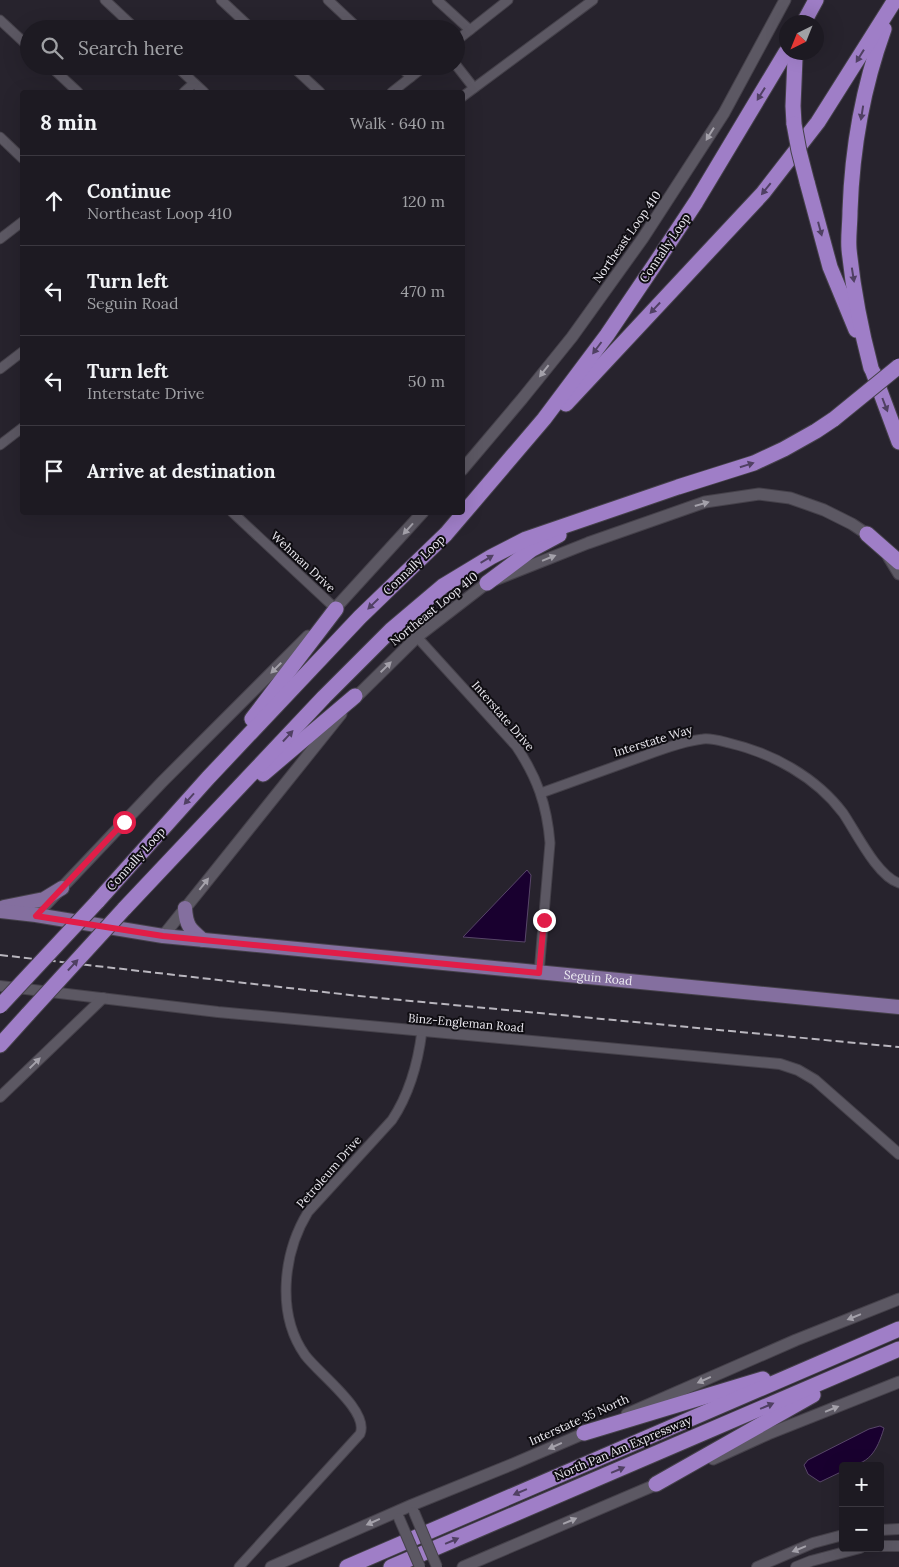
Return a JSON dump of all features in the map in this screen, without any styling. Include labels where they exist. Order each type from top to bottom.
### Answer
[{"type":"highway","points":[[871,368],[862,335],[849,248],[851,178],[867,87],[875,54],[895,0]]},
{"type":"highway","points":[[465,514],[763,193],[818,122],[895,0]]},
{"type":"highway","name":"Connally Loop","points":[[465,512],[544,419],[607,335],[696,202],[781,60]]},
{"type":"highway","points":[[795,60],[794,124],[799,151],[830,267],[899,442]]},
{"type":"highway","name":"Connally Loop","points":[[0,1045],[124,909],[324,697],[391,630],[443,586],[491,556],[526,539],[754,463],[800,440],[834,419],[899,366]]},
{"type":"highway","points":[[488,583],[531,550],[601,513]]},
{"type":"highway","name":"Connally Loop","points":[[0,1006],[97,902],[208,778],[360,617],[446,534],[462,515]]},
{"type":"highway","points":[[446,534],[464,515]]},
{"type":"highway","points":[[867,534],[899,562]]},
{"type":"highway","points":[[208,778],[336,609]]},
{"type":"highway","points":[[206,822],[355,696]]},
{"type":"highway","name":"North Pan Am Expressway","points":[[347,1567],[899,1329]]},
{"type":"highway","name":"North Pan Am Expressway","points":[[391,1567],[899,1349]]},
{"type":"highway","points":[[656,1484],[815,1394],[899,1355]]},
{"type":"highway","points":[[584,1433],[838,1356]]},
{"type":"main road","name":"Northeast Loop 410","points":[[465,466],[572,337],[644,238],[724,113],[785,0]]},
{"type":"main road","name":"Northeast Loop 410","points":[[163,936],[355,696],[417,637],[488,583],[588,543],[705,502],[759,494],[790,498],[824,510],[852,524],[867,534],[890,558],[899,574]]},
{"type":"main road","points":[[36,916],[162,782],[336,609],[420,515]]},
{"type":"main road","points":[[0,910],[44,898],[62,888]]},
{"type":"main road","points":[[185,908],[188,927],[204,940]]},
{"type":"main road","name":"Seguin Road","points":[[0,910],[163,936],[899,1007]]},
{"type":"main road","name":"Interstate 35 North","points":[[271,1567],[413,1509],[796,1340],[899,1299]]},
{"type":"main road","points":[[463,1567],[768,1434],[899,1382]]},
{"type":"street","points":[[105,0],[126,20]]},
{"type":"street","points":[[221,0],[242,20]]},
{"type":"street","points":[[328,0],[349,20]]},
{"type":"street","points":[[437,0],[459,20]]},
{"type":"street","points":[[465,34],[508,0]]},
{"type":"street","points":[[465,95],[593,0]]},
{"type":"street","points":[[0,20],[20,38]]},
{"type":"street","points":[[465,25],[470,30]]},
{"type":"street","points":[[60,75],[76,90]]},
{"type":"street","points":[[186,75],[202,90]]},
{"type":"street","points":[[302,75],[318,90]]},
{"type":"street","points":[[395,90],[414,75]]},
{"type":"street","points":[[464,75],[474,88]]},
{"type":"street","points":[[186,90],[194,83]]},
{"type":"street","points":[[0,136],[20,156]]},
{"type":"street","points":[[0,239],[20,224]]},
{"type":"street","points":[[1,367],[20,353]]},
{"type":"street","points":[[0,445],[20,430]]},
{"type":"street","name":"Wehman Drive","points":[[235,515],[336,609]]},
{"type":"street","name":"Interstate Drive","points":[[417,637],[516,746],[541,792],[546,808],[550,843],[539,973]]},
{"type":"street","name":"Interstate Way","points":[[541,792],[674,746],[703,739],[736,745],[777,760],[809,780],[830,798],[842,812],[883,872],[899,883]]},
{"type":"street","name":"Binz-Engleman Road","points":[[0,986],[218,1012],[780,1064],[798,1070],[815,1080],[899,1154]]},
{"type":"street","points":[[0,1096],[103,998]]},
{"type":"street","name":"Petroleum Drive","points":[[238,1567],[355,1439],[362,1428],[360,1418],[348,1401],[310,1361],[299,1344],[290,1320],[287,1277],[295,1240],[308,1212],[392,1120],[402,1103],[418,1058],[422,1031]]},
{"type":"street","points":[[413,1509],[437,1567]]},
{"type":"street","points":[[397,1515],[420,1567]]},
{"type":"street","points":[[884,1530],[899,1529]]},
{"type":"street","points":[[757,1567],[813,1543],[839,1536]]},
{"type":"street","points":[[884,1546],[899,1546]]},
{"type":"street","points":[[796,1567],[845,1552]]},
{"type":"shaded area","points":[[527,870],[531,875],[525,942],[463,937]]},
{"type":"shaded area","points":[[880,1426],[884,1428],[875,1450],[866,1460],[861,1462],[839,1462],[839,1473],[820,1482],[808,1474],[804,1465],[808,1460],[869,1429]]},
{"type":"railway","points":[[0,955],[359,996],[899,1047]]},
{"type":"route","points":[[124,822],[36,916],[163,936],[539,973],[544,920]]}]
